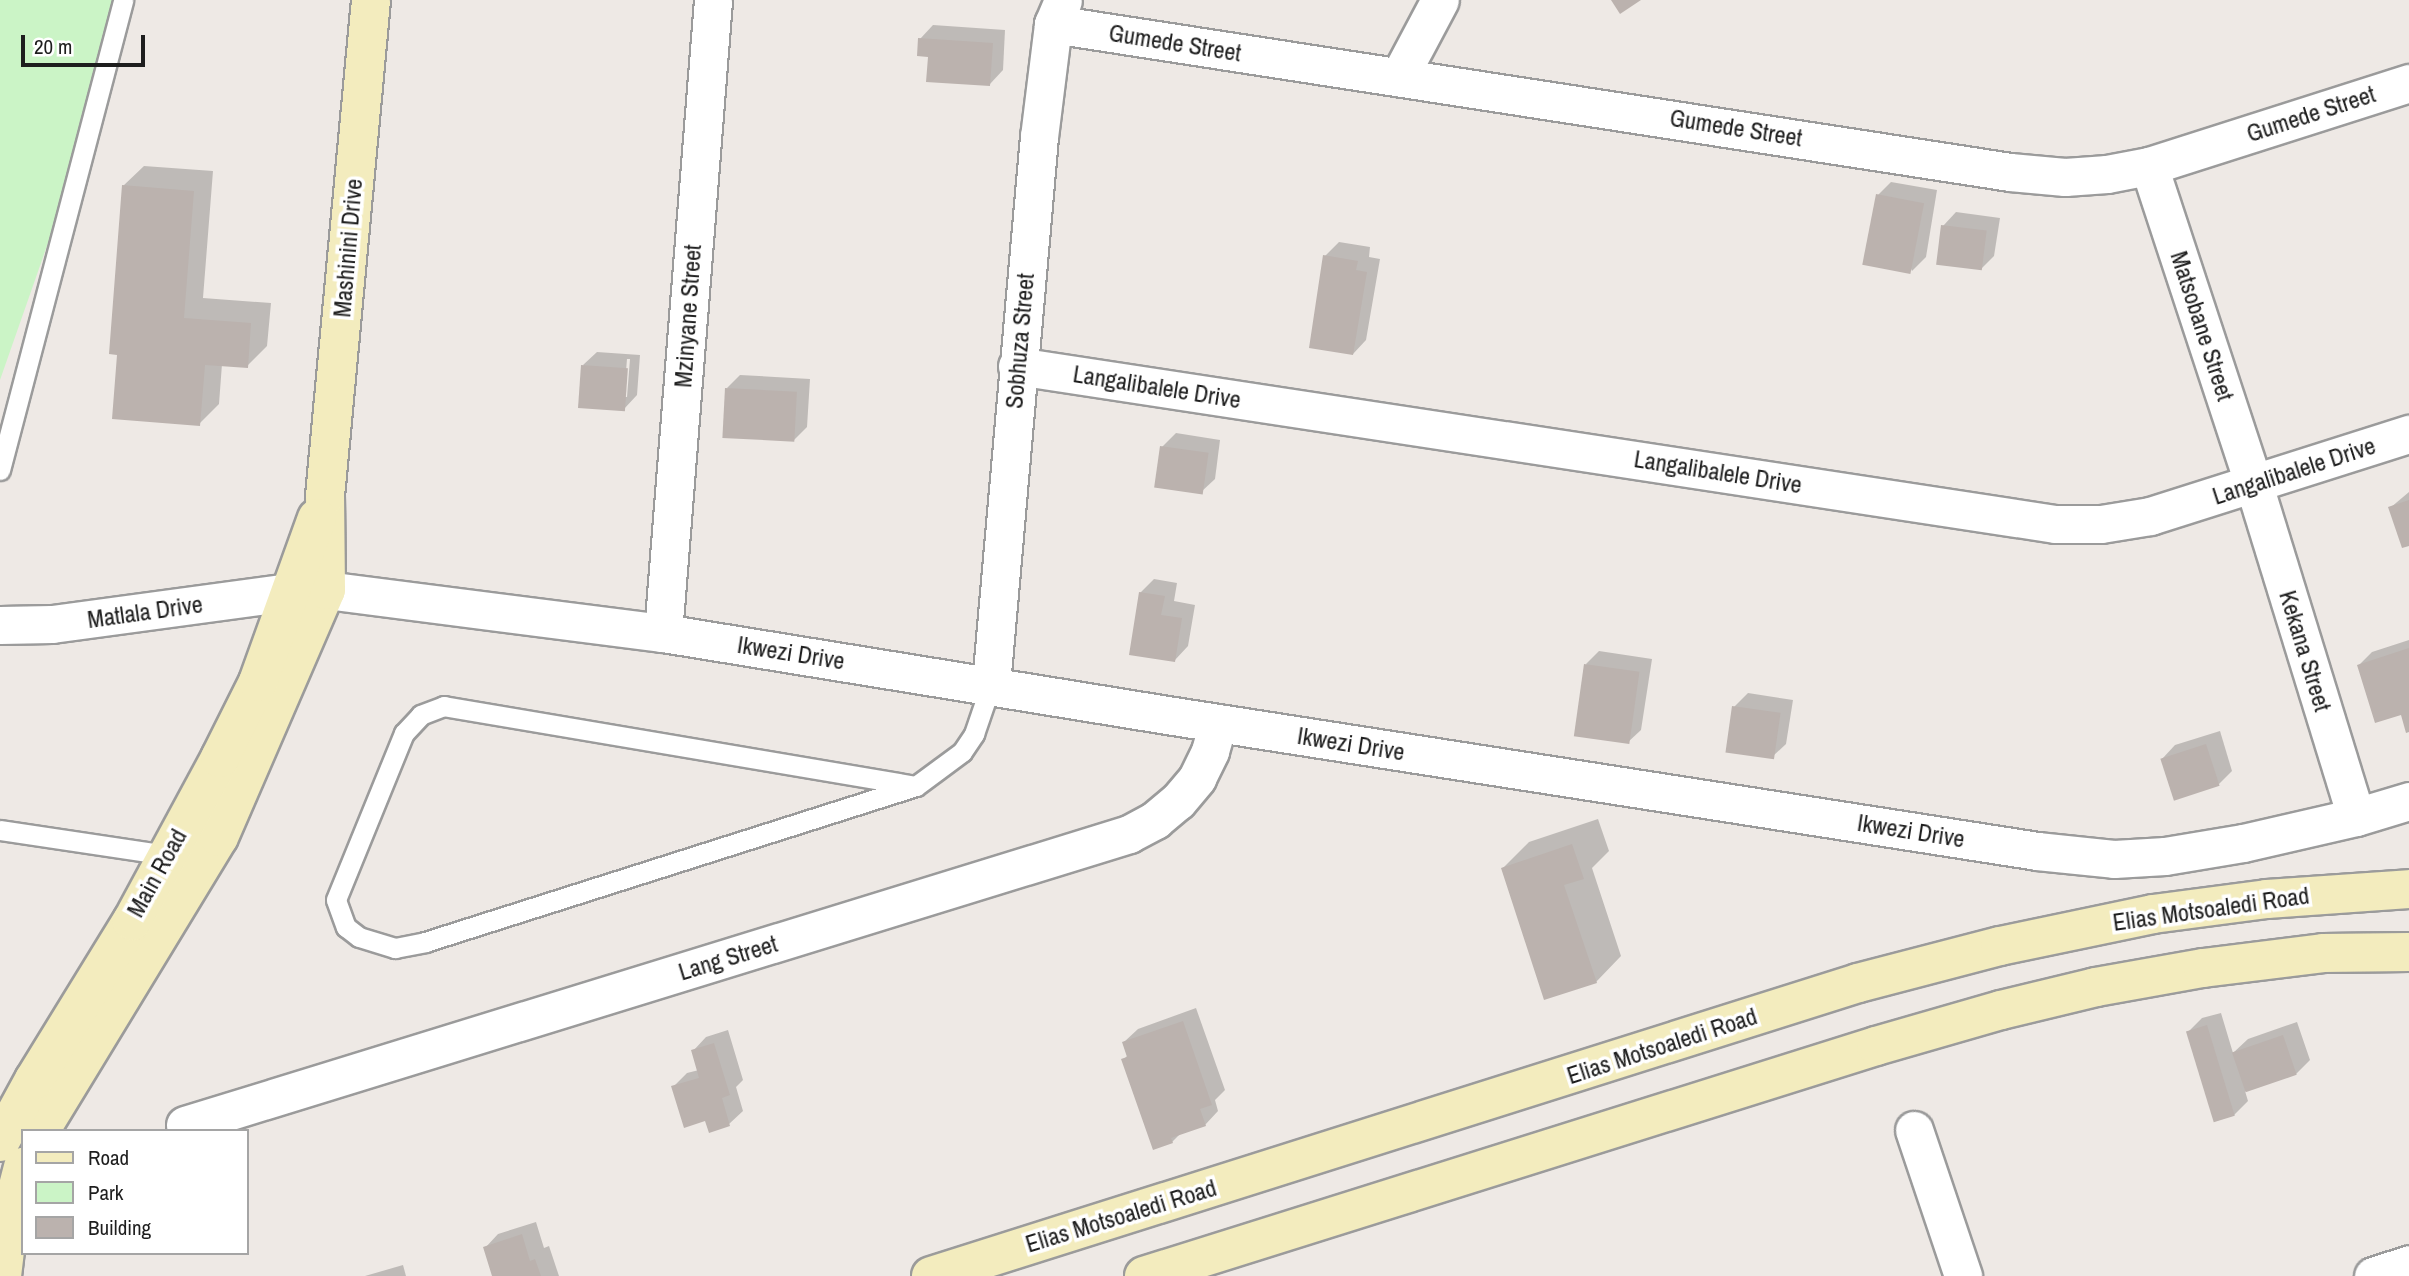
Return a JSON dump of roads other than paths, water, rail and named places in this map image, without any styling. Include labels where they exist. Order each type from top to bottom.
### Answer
[{"type":"main road","name":"Mashinini Drive","points":[[308,591],[325,496],[371,0]]},
{"type":"main road","name":"Main Road","points":[[0,1142],[167,855],[308,591]]},
{"type":"main road","name":"Main Road","points":[[41,1129],[219,837],[308,591]]},
{"type":"main road","name":"Elias Motsoaledi Road","points":[[930,1276],[1858,984],[2000,946],[2153,914],[2267,899],[2409,889]]},
{"type":"main road","points":[[1143,1276],[2001,1010],[2096,987],[2203,968],[2323,953],[2409,952]]},
{"type":"main road","points":[[2,1276],[8,1226],[21,1175]]},
{"type":"street","name":"Mzinyane Street","points":[[663,633],[713,0]]},
{"type":"street","points":[[1399,77],[1440,0]]},
{"type":"street","name":"Gumede Street","points":[[1058,12],[1399,77],[2010,172],[2064,177],[2107,174],[2149,166],[2409,83]]},
{"type":"street","name":"Sobhuza Street","points":[[991,684],[1039,137],[1058,12]]},
{"type":"street","name":"Matsobane Street","points":[[2149,166],[2254,485]]},
{"type":"street","name":"Langalibalele Drive","points":[[1017,366],[2055,524],[2101,524],[2150,516],[2409,434]]},
{"type":"street","name":"Kekana Street","points":[[2254,485],[2356,817]]},
{"type":"street","name":"Ikwezi Drive","points":[[308,591],[663,633],[2037,851],[2114,859],[2165,856],[2230,845],[2356,817],[2409,801]]},
{"type":"street","name":"Matlala Drive","points":[[0,625],[52,624],[308,591]]},
{"type":"street","name":"Lang Street","points":[[185,1125],[1129,834],[1155,820],[1178,801],[1196,778],[1210,751],[1217,723]]},
{"type":"street","points":[[1914,1130],[1963,1276]]},
{"type":"street","points":[[2372,1276],[2409,1264]]},
{"type":"lane","points":[[0,470],[123,0]]},
{"type":"lane","points":[[916,786],[444,706],[421,715],[404,733],[336,900],[346,927],[359,937],[395,948],[425,942],[916,786],[962,752],[974,734],[991,684]]},
{"type":"lane","points":[[0,830],[167,855]]}]
